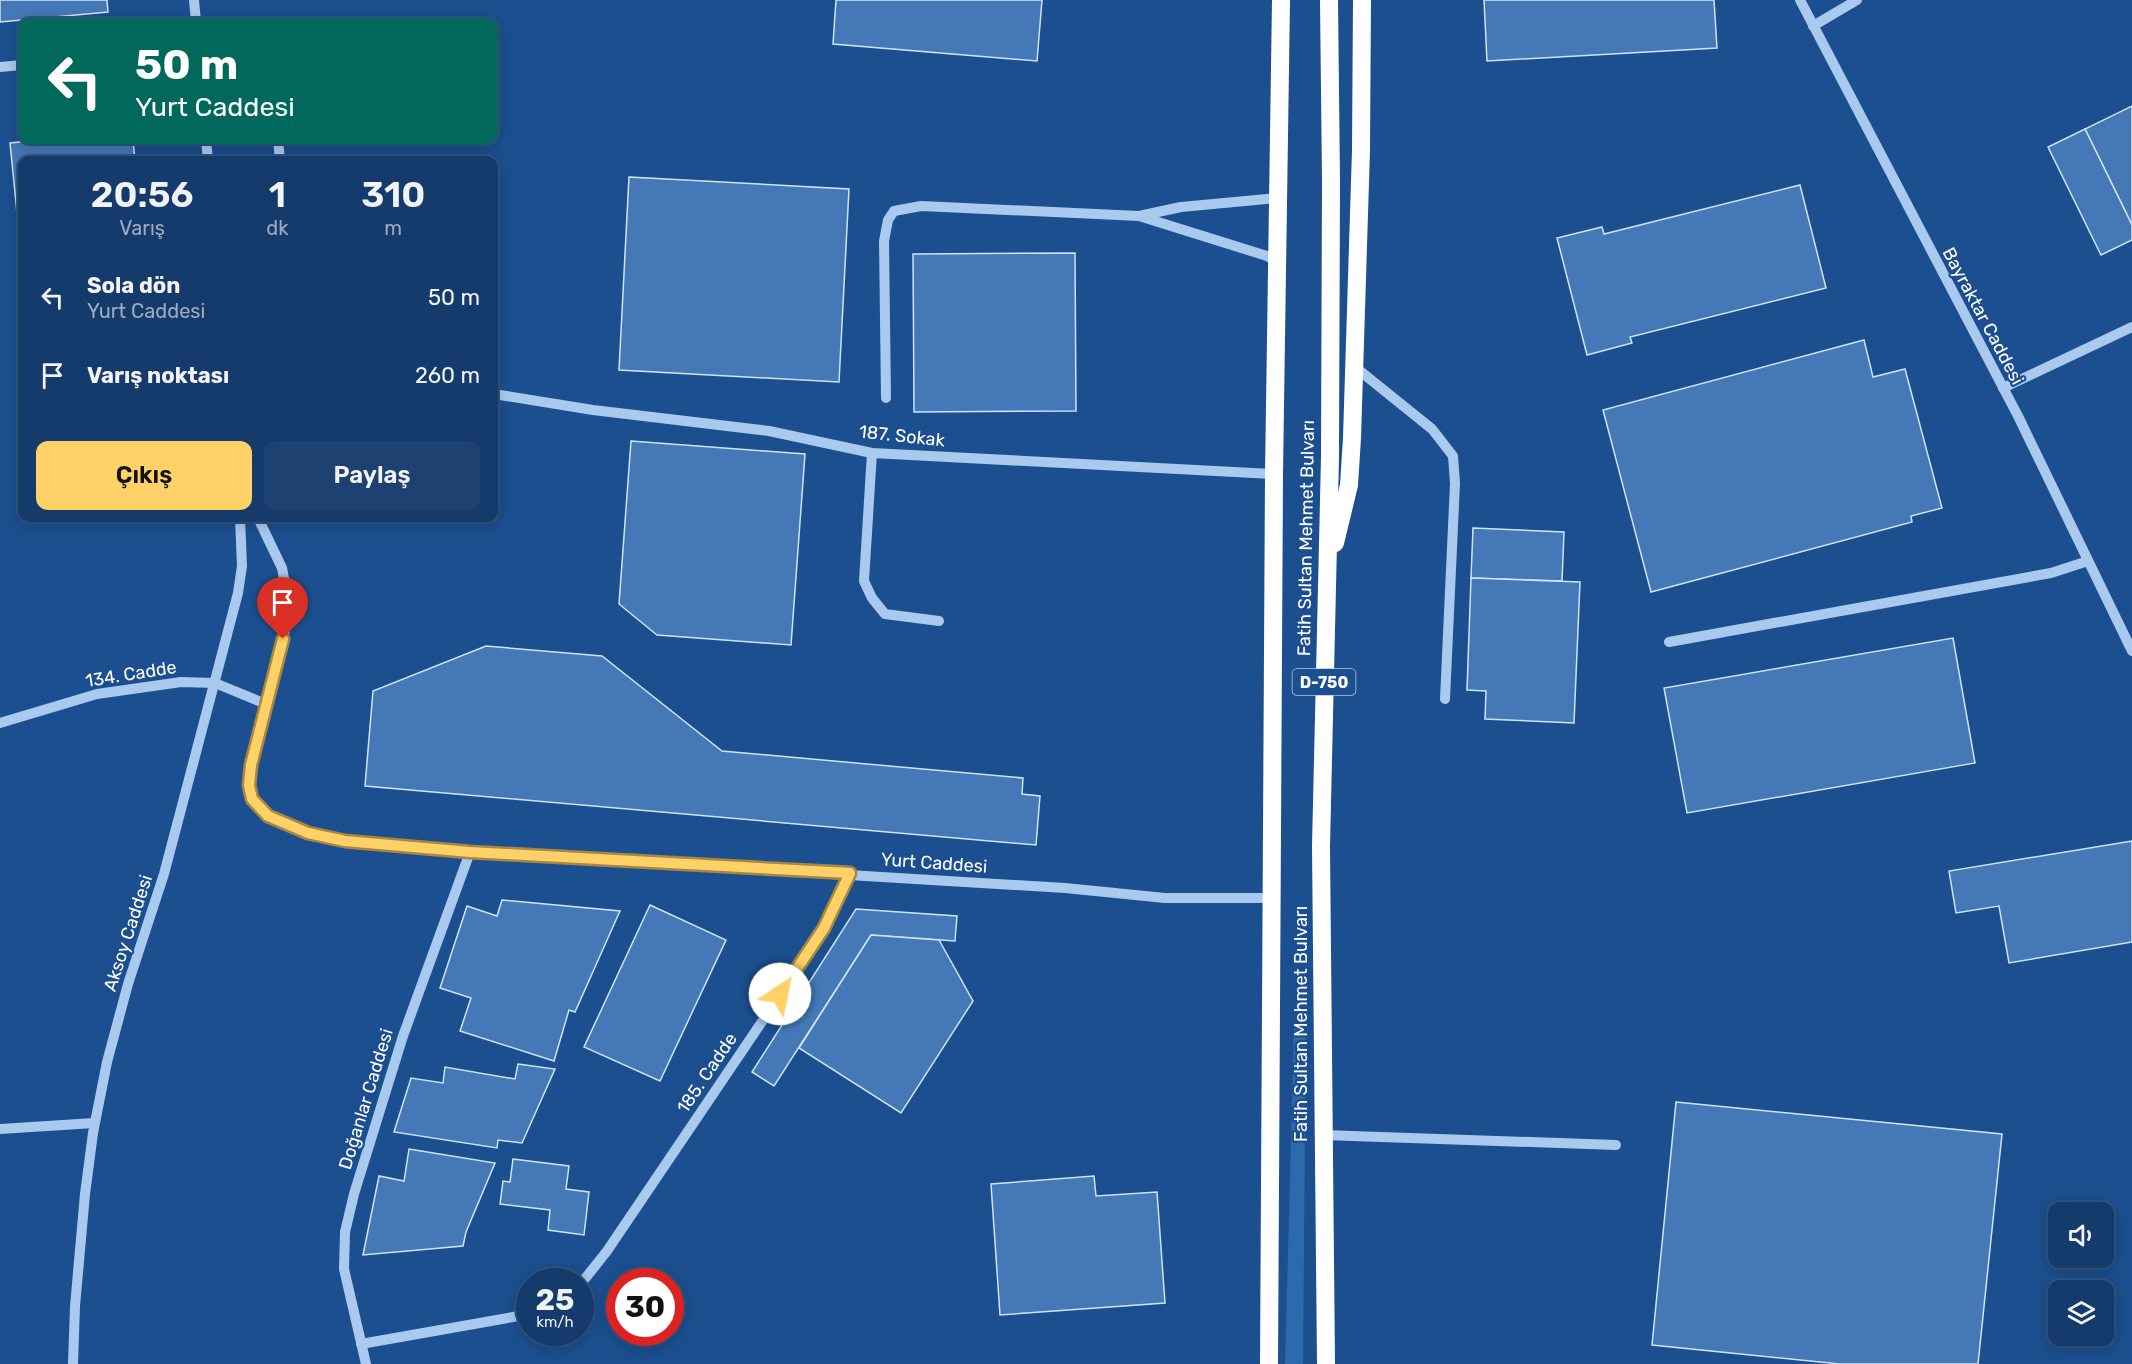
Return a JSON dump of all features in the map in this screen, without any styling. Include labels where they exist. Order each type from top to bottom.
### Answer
[{"type":"highway","points":[[1272,0],[1280,104]]},
{"type":"highway","name":"Fatih Sultan Mehmet Bulvarı","points":[[1269,1364],[1274,474],[1281,0]]},
{"type":"highway","name":"Fatih Sultan Mehmet Bulvarı","points":[[1326,1364],[1321,846],[1327,580],[1331,181],[1329,0]]},
{"type":"highway","points":[[1327,580],[1349,485],[1361,150],[1362,0]]},
{"type":"street","points":[[194,0],[195,18]]},
{"type":"street","name":"Bayraktar Caddesi","points":[[1800,0],[2003,388],[2132,651]]},
{"type":"street","points":[[1813,26],[1857,0]]},
{"type":"street","points":[[0,67],[18,65]]},
{"type":"street","points":[[886,398],[884,242],[888,220],[894,211],[921,206],[1139,216],[1181,207],[1277,198]]},
{"type":"street","points":[[1139,216],[1267,256],[1277,262]]},
{"type":"street","points":[[2003,388],[2132,327]]},
{"type":"street","points":[[1355,367],[1432,429],[1453,456],[1455,483],[1445,699]]},
{"type":"street","name":"187. Sokak","points":[[498,394],[593,410],[769,431],[872,453],[1274,474]]},
{"type":"street","points":[[872,453],[864,581],[872,598],[885,614],[939,621]]},
{"type":"street","name":"Aksoy Caddesi","points":[[74,1364],[80,1246],[94,1123],[107,1062],[128,984],[164,874],[238,592],[242,550],[240,522]]},
{"type":"street","name":"Yurt Caddesi","points":[[260,522],[282,568],[290,610],[251,765],[249,785],[252,799],[268,816],[308,833],[345,841],[470,852],[850,873],[1065,888],[1165,898],[1271,898]]},
{"type":"street","points":[[1669,642],[2051,573],[2088,561]]},
{"type":"street","name":"134. Cadde","points":[[0,723],[97,694],[181,681],[214,683],[266,704]]},
{"type":"street","name":"Doğanlar Caddesi","points":[[366,1364],[344,1269],[345,1232],[354,1194],[403,1036],[470,852]]},
{"type":"street","name":"185. Cadde","points":[[594,1268],[805,958],[824,928],[850,873]]},
{"type":"street","points":[[0,1129],[94,1123]]},
{"type":"street","points":[[1323,1135],[1616,1145]]},
{"type":"street","points":[[361,1344],[516,1316]]},
{"type":"shaded area","points":[[1306,1024],[1303,1364],[1285,1364],[1294,1027]]},
{"type":"building","points":[[0,0],[107,0],[108,12],[18,18],[18,20],[0,22]]},
{"type":"building","points":[[836,0],[1042,0],[1037,61],[833,44]]},
{"type":"building","points":[[1484,0],[1714,0],[1717,48],[1487,61]]},
{"type":"building","points":[[2132,106],[2132,225],[2085,129]]},
{"type":"building","points":[[2085,129],[2132,225],[2132,240],[2101,255],[2048,147]]},
{"type":"building","points":[[10,143],[133,144],[135,156],[18,156],[18,223]]},
{"type":"building","points":[[629,177],[849,189],[839,382],[619,370]]},
{"type":"building","points":[[1800,185],[1826,288],[1630,337],[1632,343],[1587,355],[1557,238],[1602,227],[1604,234]]},
{"type":"building","points":[[1075,253],[1076,411],[914,412],[913,254]]},
{"type":"building","points":[[1864,340],[1873,377],[1905,369],[1942,508],[1911,516],[1912,522],[1651,592],[1603,410]]},
{"type":"building","points":[[631,441],[805,454],[791,645],[657,635],[619,604]]},
{"type":"building","points":[[1473,528],[1564,532],[1562,581],[1471,578]]},
{"type":"building","points":[[1471,578],[1580,582],[1574,723],[1485,719],[1486,691],[1467,690]]},
{"type":"building","points":[[1953,638],[1975,763],[1687,813],[1664,688]]},
{"type":"building","points":[[486,646],[602,656],[722,751],[1023,778],[1022,794],[1040,796],[1036,845],[365,786],[373,691]]},
{"type":"building","points":[[2132,841],[2132,942],[2009,963],[1999,906],[1956,913],[1949,871]]},
{"type":"building","points":[[502,900],[620,911],[575,1012],[569,1010],[554,1061],[460,1031],[471,998],[440,988],[467,906],[497,916]]},
{"type":"building","points":[[650,905],[726,940],[660,1081],[584,1047]]},
{"type":"building","points":[[856,909],[957,916],[955,941],[871,935],[774,1086],[752,1072]]},
{"type":"building","points":[[871,935],[939,940],[973,1001],[901,1113],[799,1048]]},
{"type":"building","points":[[518,1064],[555,1069],[522,1143],[498,1140],[497,1148],[394,1132],[411,1078],[443,1083],[445,1067],[515,1079]]},
{"type":"building","points":[[1676,1102],[2002,1134],[1978,1364],[1840,1364],[1652,1345]]},
{"type":"building","points":[[409,1149],[495,1163],[466,1232],[463,1246],[363,1255],[379,1176],[404,1181]]},
{"type":"building","points":[[513,1159],[569,1166],[566,1189],[589,1192],[584,1235],[548,1230],[550,1210],[500,1204],[503,1181],[510,1182]]},
{"type":"building","points":[[1094,1176],[1096,1196],[1157,1192],[1165,1303],[1000,1315],[991,1184]]},
{"type":"route","points":[[283,639],[251,765],[249,785],[252,799],[268,816],[308,833],[352,842],[470,852],[850,873],[824,928],[780,994]]}]
